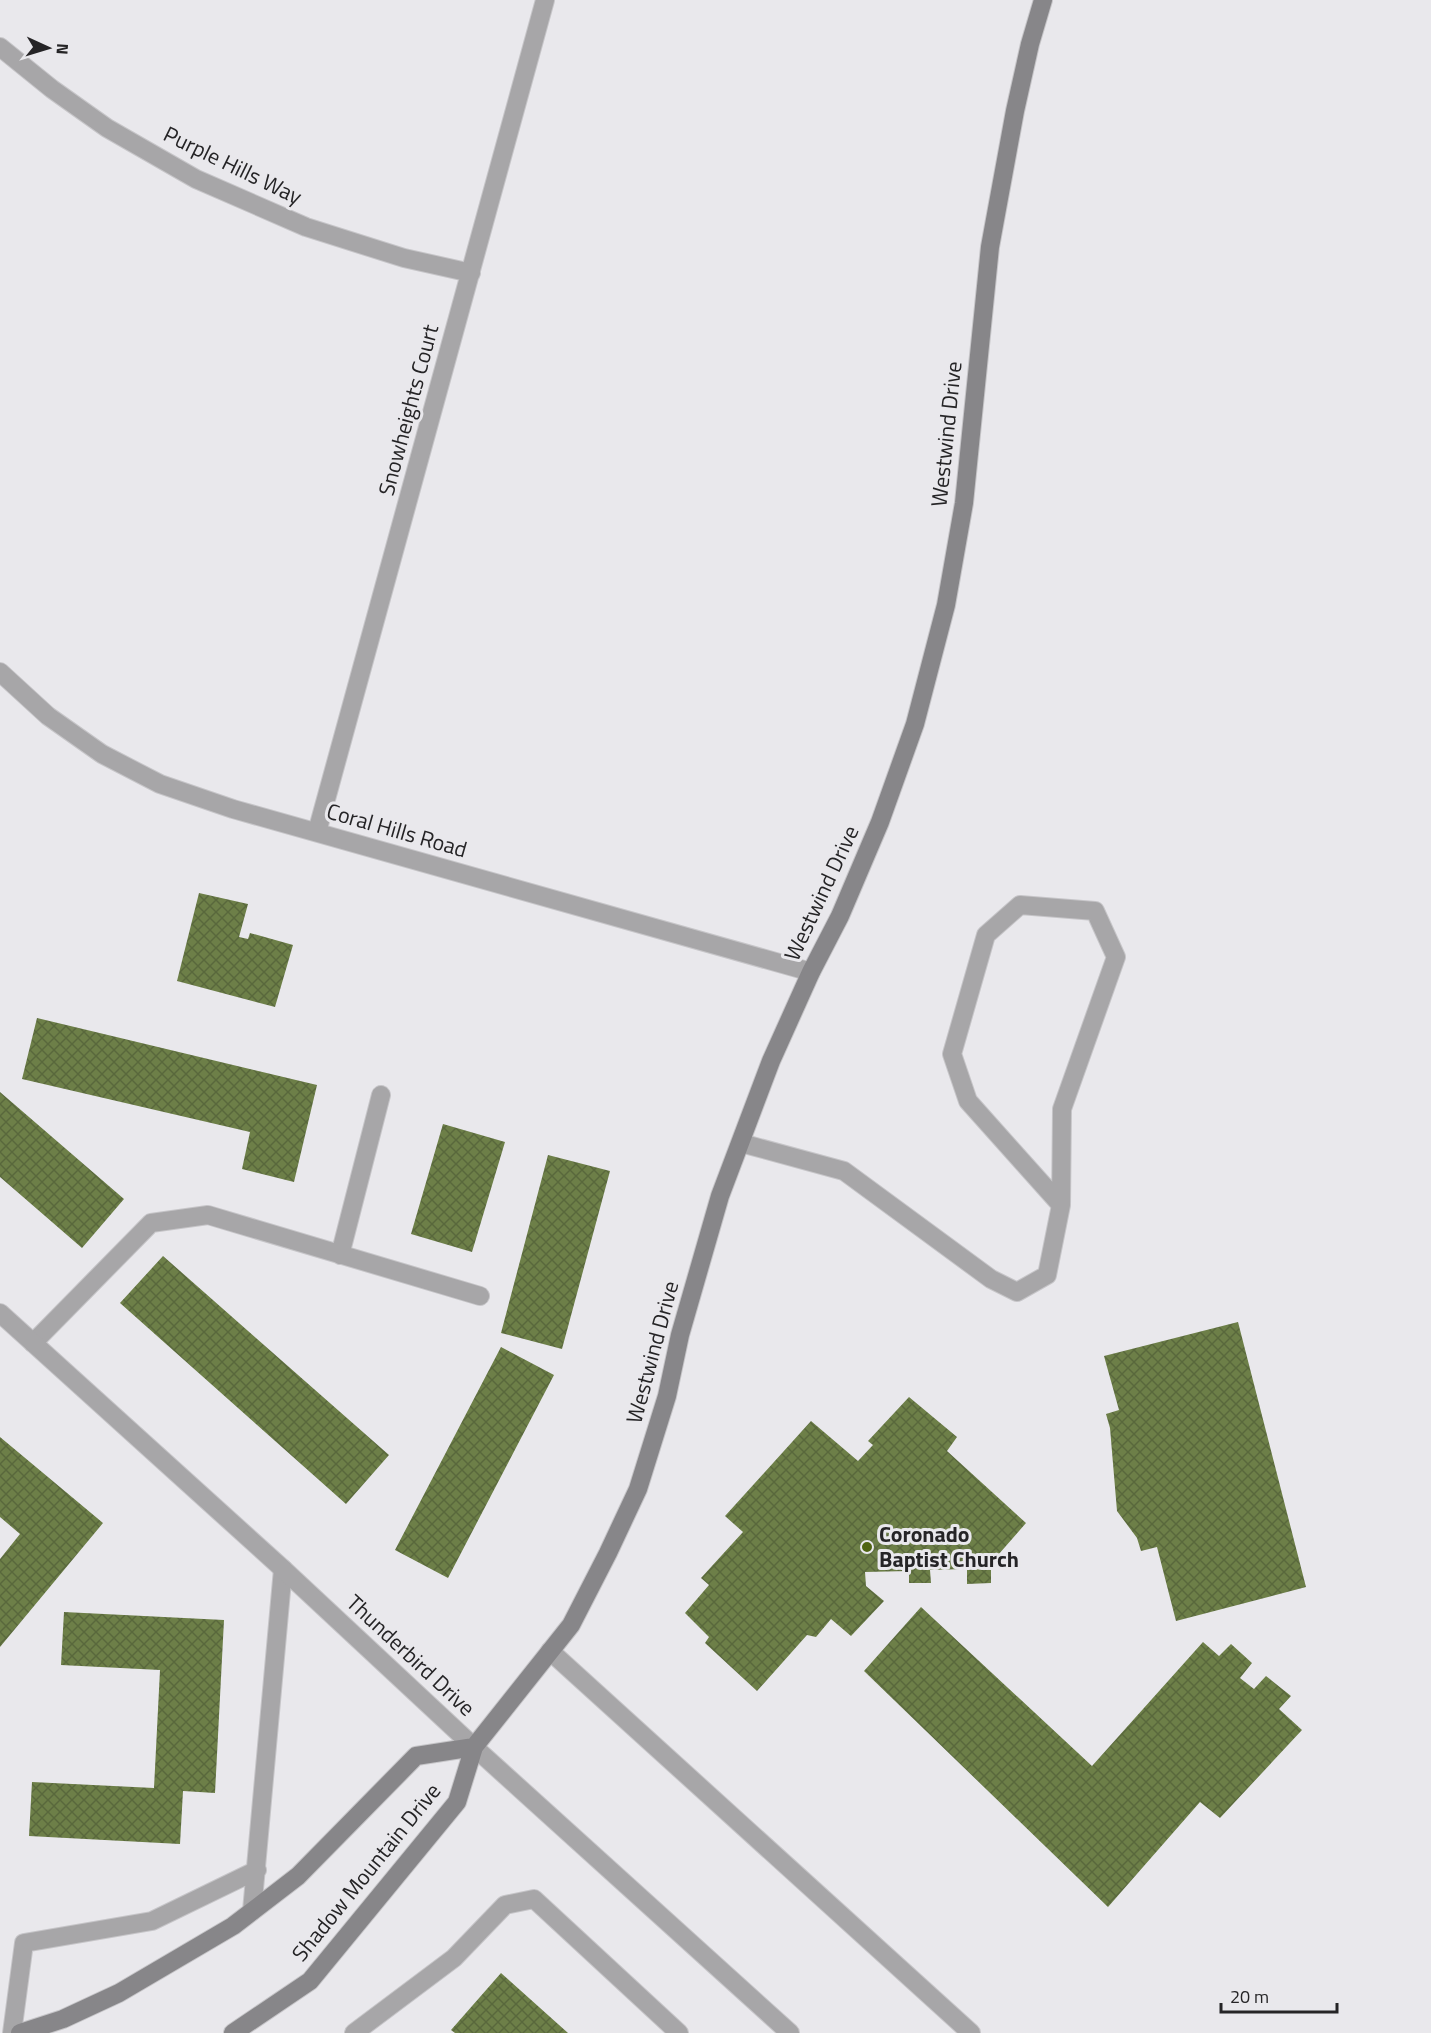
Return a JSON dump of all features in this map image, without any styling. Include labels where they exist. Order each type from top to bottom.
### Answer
[{"type":"main road","name":"Westwind Drive","points":[[474,1747],[571,1626],[638,1489],[667,1396],[680,1335],[720,1196],[771,1060],[811,972],[840,916],[880,822],[915,724],[946,605],[964,503],[990,247],[1015,111],[1030,44],[1043,0]]},
{"type":"main road","name":"Shadow Mountain Drive","points":[[20,2033],[63,2019],[119,1993],[233,1926],[298,1876],[416,1756],[474,1747],[457,1802],[310,1981],[233,2033]]},
{"type":"street","name":"Snowheights Court","points":[[317,832],[545,0]]},
{"type":"street","name":"Purple Hills Way","points":[[0,47],[52,89],[107,128],[196,179],[306,227],[404,258],[471,273]]},
{"type":"street","name":"Coral Hills Road","points":[[0,672],[48,716],[102,754],[160,784],[233,809],[811,972]]},
{"type":"street","points":[[741,1143],[844,1171],[991,1279],[1017,1292],[1047,1275],[1061,1205],[1062,1109],[1116,957],[1095,911],[1020,905],[986,935],[952,1053],[968,1101],[1061,1205]]},
{"type":"street","points":[[340,1256],[381,1095]]},
{"type":"street","points":[[33,1343],[151,1223],[208,1215],[480,1296]]},
{"type":"street","name":"Thunderbird Drive","points":[[0,1313],[284,1569],[474,1747],[790,2033]]},
{"type":"street","points":[[252,1911],[284,1569]]},
{"type":"street","points":[[550,1651],[970,2033]]},
{"type":"street","points":[[12,2033],[24,1943],[152,1921],[257,1870]]},
{"type":"street","points":[[354,2033],[454,1958],[505,1905],[534,1899],[679,2033]]},
{"type":"building","points":[[199,893],[248,904],[239,937],[248,939],[250,933],[293,945],[275,1007],[177,981]]},
{"type":"building","points":[[37,1018],[317,1085],[294,1182],[242,1169],[250,1132],[22,1079]]},
{"type":"building","points":[[0,1092],[124,1199],[82,1248],[0,1177]]},
{"type":"building","points":[[443,1124],[505,1142],[472,1252],[411,1234]]},
{"type":"building","points":[[548,1155],[610,1171],[562,1349],[501,1333]]},
{"type":"building","points":[[163,1256],[389,1455],[346,1504],[120,1303]]},
{"type":"building","points":[[1238,1322],[1306,1587],[1176,1621],[1157,1547],[1141,1551],[1137,1538],[1117,1511],[1110,1428],[1106,1414],[1119,1410],[1104,1356]]},
{"type":"building","points":[[501,1347],[554,1375],[448,1578],[395,1550]]},
{"type":"building","name":"Coronado Baptist Church","points":[[909,1397],[957,1437],[947,1451],[1026,1523],[991,1563],[991,1583],[967,1584],[967,1569],[930,1570],[931,1583],[909,1583],[909,1571],[865,1572],[866,1586],[884,1601],[851,1636],[831,1619],[816,1637],[807,1635],[757,1691],[705,1643],[709,1637],[685,1613],[709,1585],[701,1578],[743,1532],[725,1516],[811,1421],[858,1461],[873,1445],[868,1441]]},
{"type":"building","points":[[0,1437],[103,1523],[0,1647],[0,1559],[20,1534],[0,1517]]},
{"type":"building","points":[[921,1607],[1092,1766],[1203,1642],[1219,1656],[1231,1644],[1252,1663],[1240,1678],[1254,1689],[1266,1676],[1291,1696],[1279,1709],[1302,1730],[1220,1818],[1200,1802],[1108,1907],[864,1671]]},
{"type":"building","points":[[64,1612],[224,1620],[215,1793],[183,1791],[180,1844],[29,1836],[32,1782],[154,1788],[160,1670],[61,1665]]},
{"type":"building","points":[[501,1973],[568,2033],[455,2033],[451,2030]]},
{"type":"place","name":"Coronado Baptist Church","points":[[867,1547]]}]
